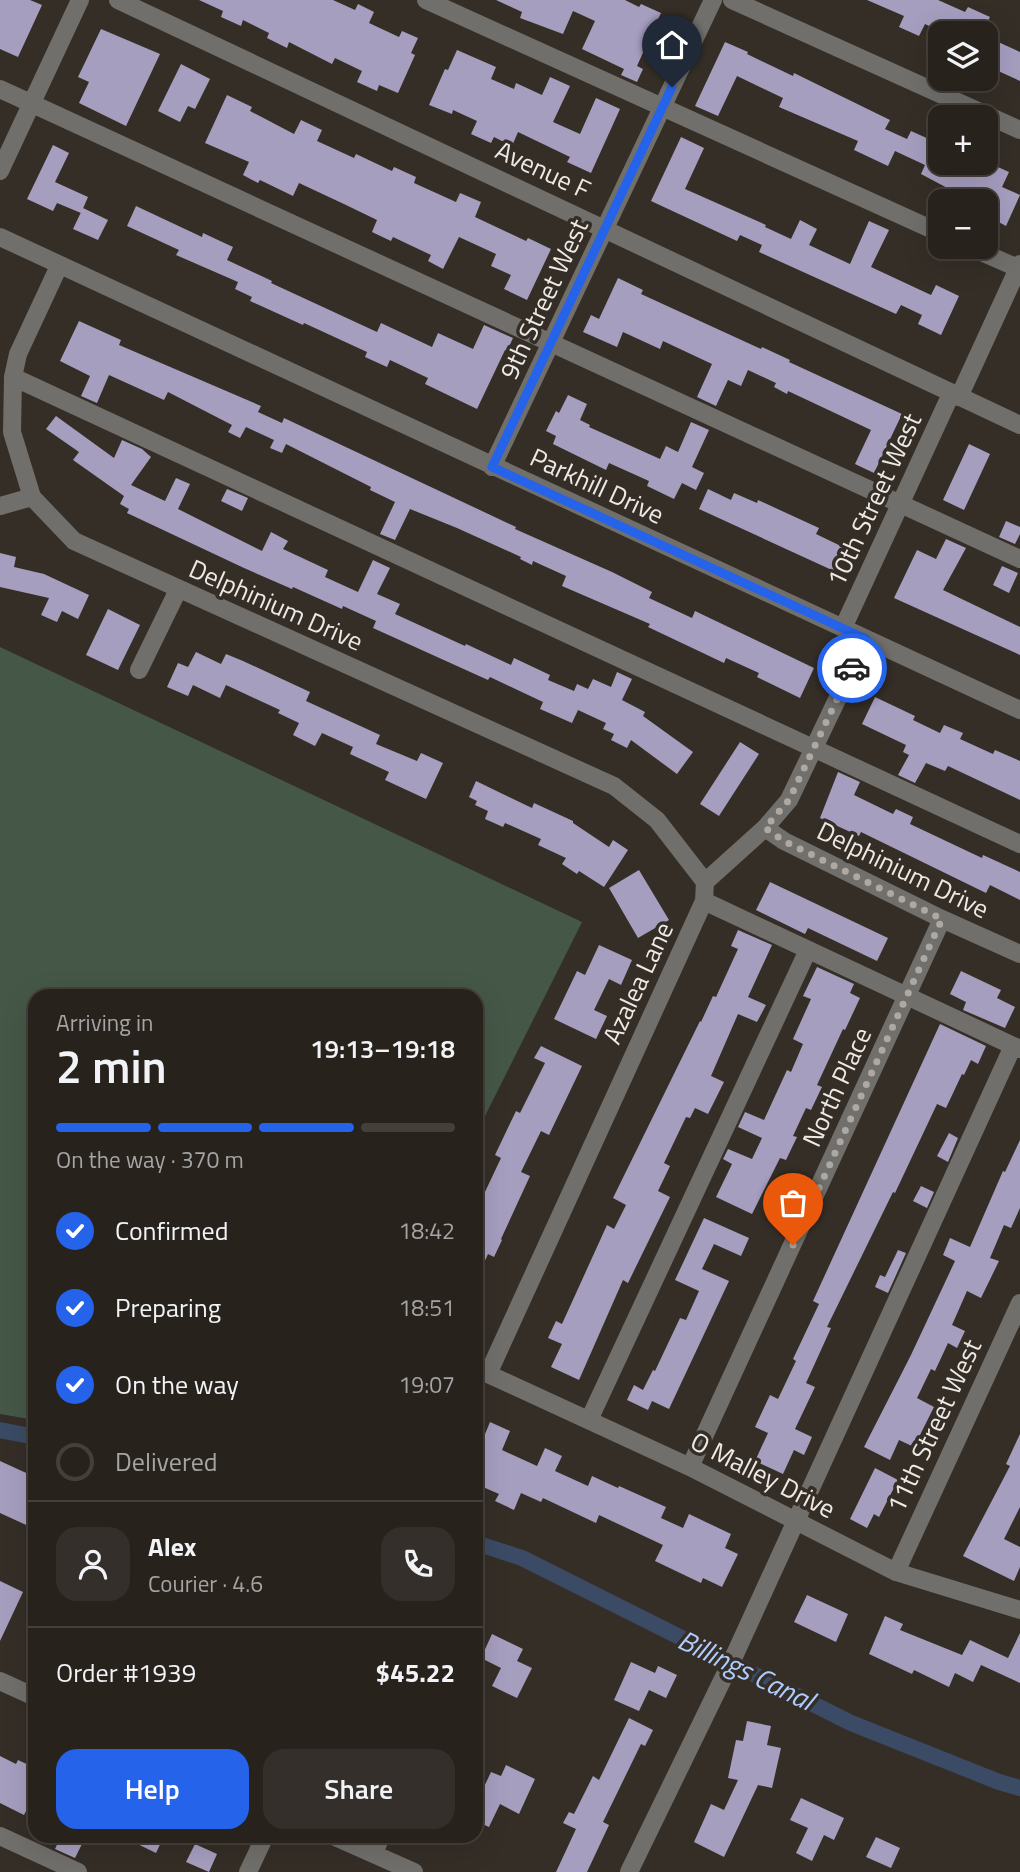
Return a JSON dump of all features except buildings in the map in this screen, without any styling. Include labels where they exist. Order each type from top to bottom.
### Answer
[{"type":"street","points":[[0,171],[80,0]]},
{"type":"street","name":"Avenue F","points":[[118,0],[1020,425]]},
{"type":"street","points":[[426,0],[928,228]]},
{"type":"street","name":"9th Street West","points":[[492,467],[713,0]]},
{"type":"street","points":[[732,0],[1020,130]]},
{"type":"street","points":[[0,89],[1020,559]]},
{"type":"street","name":"Parkhill Drive","points":[[0,237],[1020,710]]},
{"type":"street","points":[[998,258],[1019,267]]},
{"type":"street","name":"Delphinium Drive","points":[[60,266],[18,355],[6,434],[32,497],[74,541],[614,786],[657,820],[705,882]]},
{"type":"street","name":"10th Street West","points":[[843,628],[1019,267]]},
{"type":"street","points":[[13,377],[1020,844]]},
{"type":"street","points":[[0,506],[32,497]]},
{"type":"street","points":[[139,670],[178,590]]},
{"type":"street","points":[[705,882],[765,828],[789,800],[866,639]]},
{"type":"street","name":"Delphinium Drive","points":[[765,828],[784,841],[942,919],[1020,954]]},
{"type":"street","name":"Azalea Lane","points":[[488,1374],[704,901],[705,882]]},
{"type":"street","points":[[629,1872],[722,1682],[794,1521],[1017,1048],[704,901]]},
{"type":"street","name":"North Place","points":[[690,1467],[908,998],[942,919]]},
{"type":"street","points":[[589,1420],[808,950]]},
{"type":"street","name":"11th Street West","points":[[896,1572],[1020,1303]]},
{"type":"street","name":"O Malley Drive","points":[[488,1374],[690,1467],[896,1572],[1018,1606]]},
{"type":"street","points":[[0,1681],[28,1694]]},
{"type":"street","points":[[0,1836],[78,1872]]},
{"type":"street","points":[[248,1872],[262,1843]]},
{"type":"street","points":[[349,1843],[414,1872]]},
{"type":"street","points":[[374,1854],[378,1843]]},
{"type":"green space","points":[[0,647],[582,922],[483,1120],[483,989],[28,989],[28,1419],[0,1414]]},
{"type":"waterway","name":"Billings Canal","points":[[0,1430],[28,1436]]},
{"type":"waterway","name":"Billings Canal","points":[[483,1545],[522,1558],[851,1723],[1020,1788]]},
{"type":"way so far","points":[[793,1245],[942,919],[784,841],[765,828],[789,800],[852,668]]},
{"type":"route","points":[[672,87],[492,467],[866,639],[852,668]]}]
